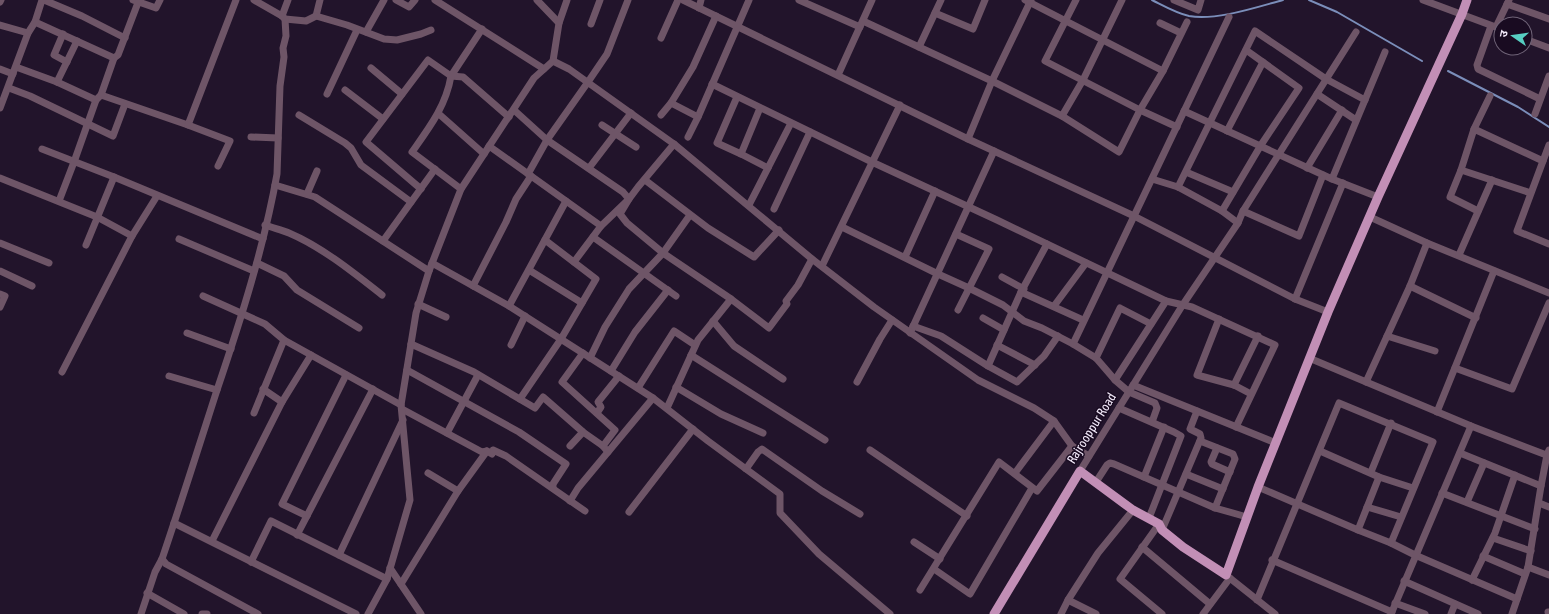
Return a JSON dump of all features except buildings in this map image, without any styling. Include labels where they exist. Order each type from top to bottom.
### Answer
[{"type":"main road","points":[[1080,471],[1133,510],[1149,518],[1183,547],[1228,577],[1258,487],[1328,312],[1378,196],[1462,14],[1467,0]]},
{"type":"main road","name":"Rajrooppur Road","points":[[994,614],[1080,471]]},
{"type":"street","points":[[0,108],[9,88],[28,33],[35,22],[43,0],[82,16],[125,38]]},
{"type":"street","points":[[59,201],[114,58],[118,55],[125,38],[137,1],[156,8],[160,0]]},
{"type":"street","points":[[188,125],[236,0]]},
{"type":"street","points":[[254,0],[283,18],[306,21],[316,16],[348,25],[357,30],[384,39],[397,40],[431,30]]},
{"type":"street","points":[[141,614],[155,572],[162,559],[243,314],[263,239],[277,174],[280,86],[284,57],[283,48],[286,36],[283,18],[288,0]]},
{"type":"street","points":[[316,16],[320,0]]},
{"type":"street","points":[[366,32],[384,0]]},
{"type":"street","points":[[396,0],[409,7],[415,0]]},
{"type":"street","points":[[435,0],[544,69]]},
{"type":"street","points":[[538,0],[559,23]]},
{"type":"street","points":[[368,614],[387,579],[410,500],[401,407],[418,304],[429,271],[461,189],[534,78],[553,61],[559,23],[567,0]]},
{"type":"street","points":[[591,24],[600,0]]},
{"type":"street","points":[[473,286],[547,140],[607,54],[626,0]]},
{"type":"street","points":[[661,38],[678,0]]},
{"type":"street","points":[[683,0],[968,139],[1134,216],[1295,299],[1328,312]]},
{"type":"street","points":[[699,8],[701,0]]},
{"type":"street","points":[[688,137],[749,0]]},
{"type":"street","points":[[799,0],[919,47],[992,81],[1062,116],[1119,152],[1140,110],[1163,71],[1187,22]]},
{"type":"street","points":[[838,75],[872,0]]},
{"type":"street","points":[[919,47],[941,0]]},
{"type":"street","points":[[935,13],[973,29],[985,0]]},
{"type":"street","points":[[1076,0],[1045,61],[1140,110],[1177,127]]},
{"type":"street","points":[[1062,116],[1083,80],[1102,38],[1122,0]]},
{"type":"street","points":[[1174,0],[1198,10],[1201,0]]},
{"type":"street","points":[[1423,0],[1493,26]]},
{"type":"street","points":[[968,139],[1028,1],[1102,38],[1163,71]]},
{"type":"street","points":[[1501,16],[1508,2],[1549,19]]},
{"type":"street","points":[[661,115],[693,67],[716,16]]},
{"type":"street","points":[[1073,344],[1229,17]]},
{"type":"street","points":[[35,22],[114,58]]},
{"type":"street","points":[[1160,24],[1181,33]]},
{"type":"street","points":[[0,25],[28,33]]},
{"type":"street","points":[[461,189],[412,152],[438,114],[452,76],[482,29]]},
{"type":"street","points":[[327,94],[357,30]]},
{"type":"street","points":[[1178,187],[1254,31],[1326,79],[1364,100]]},
{"type":"street","name":"Rajrooppur Road","points":[[1080,471],[1182,306],[1238,223],[1243,211],[1278,154],[1356,32]]},
{"type":"street","points":[[1493,33],[1476,65],[1478,69],[1540,100]]},
{"type":"street","points":[[63,34],[54,55],[67,62]]},
{"type":"street","points":[[57,82],[77,41]]},
{"type":"street","points":[[1533,41],[1548,46]]},
{"type":"street","points":[[1222,211],[1261,145],[1299,88],[1246,50]]},
{"type":"street","points":[[1332,179],[1385,52]]},
{"type":"street","points":[[421,189],[366,142],[428,60],[452,76],[463,77],[509,117]]},
{"type":"street","points":[[553,61],[569,69],[588,82],[674,144],[812,259],[892,320],[912,329],[941,336],[988,366],[1017,382],[1035,365],[1058,336]]},
{"type":"street","points":[[1227,131],[1263,62]]},
{"type":"street","points":[[371,68],[402,94]]},
{"type":"street","points":[[0,69],[15,70],[57,82],[98,98],[125,104],[230,140],[218,166]]},
{"type":"street","points":[[1535,114],[1549,76]]},
{"type":"street","points":[[712,84],[1107,274],[1166,301],[1182,306],[1192,307],[1275,345],[1236,427]]},
{"type":"street","points":[[9,88],[30,96],[114,136],[125,104]]},
{"type":"street","points":[[345,90],[383,120]]},
{"type":"street","points":[[1317,94],[1356,120]]},
{"type":"street","points":[[1478,211],[1450,197],[1474,129],[1490,96]]},
{"type":"street","points":[[738,97],[717,143],[768,168]]},
{"type":"street","points":[[671,102],[698,117]]},
{"type":"street","points":[[822,266],[900,105]]},
{"type":"street","points":[[741,154],[760,108]]},
{"type":"street","points":[[514,110],[547,140],[623,192],[629,200]]},
{"type":"street","points":[[1307,168],[1342,110]]},
{"type":"street","points":[[1184,111],[1261,145],[1322,175],[1378,196]]},
{"type":"street","points":[[589,168],[631,113]]},
{"type":"street","points":[[438,114],[484,154]]},
{"type":"street","points":[[299,115],[345,143],[351,148],[361,165],[411,202]]},
{"type":"street","points":[[750,206],[791,123]]},
{"type":"street","points":[[602,125],[636,147]]},
{"type":"street","points":[[1474,129],[1543,161]]},
{"type":"street","points":[[774,209],[810,132]]},
{"type":"street","points":[[251,137],[278,138]]},
{"type":"street","points":[[674,144],[638,187],[620,214],[627,223],[663,253],[730,298],[769,328],[787,304],[786,302],[798,285],[812,259]]},
{"type":"street","points":[[1549,145],[1517,231],[1549,244]]},
{"type":"street","points":[[489,146],[601,226]]},
{"type":"street","points":[[42,149],[114,177],[263,239]]},
{"type":"street","points":[[912,329],[994,151]]},
{"type":"street","points":[[383,242],[435,169]]},
{"type":"street","points":[[1460,170],[1531,193]]},
{"type":"street","points":[[307,194],[317,171]]},
{"type":"street","points":[[1186,172],[1233,192]]},
{"type":"street","points":[[1243,211],[1299,236],[1322,175]]},
{"type":"street","points":[[86,245],[114,177]]},
{"type":"street","points":[[0,178],[59,201],[132,236]]},
{"type":"street","points":[[1152,179],[1178,187],[1222,211],[1238,223]]},
{"type":"street","points":[[645,180],[690,215],[754,258],[779,230]]},
{"type":"street","points":[[1458,255],[1492,180]]},
{"type":"street","points":[[1295,299],[1343,183]]},
{"type":"street","points":[[275,185],[315,197],[429,271]]},
{"type":"street","points":[[905,257],[935,191]]},
{"type":"street","points":[[62,372],[132,236],[157,196]]},
{"type":"street","points":[[574,262],[601,226],[629,200]]},
{"type":"street","points":[[509,306],[566,201]]},
{"type":"street","points":[[590,358],[605,327],[629,289],[644,275],[663,253],[690,215]]},
{"type":"street","points":[[1370,217],[1427,243],[1549,293]]},
{"type":"street","points":[[265,225],[289,233],[340,262],[382,295]]},
{"type":"street","points":[[842,227],[1003,305],[1024,321],[1058,336],[1096,358],[1115,380],[1129,392],[1155,403],[1157,408],[1152,422]]},
{"type":"street","points":[[956,234],[989,249],[958,310]]},
{"type":"street","points":[[592,238],[676,296]]},
{"type":"street","points":[[179,239],[254,270]]},
{"type":"street","points":[[520,399],[561,339],[596,279],[545,240]]},
{"type":"street","points":[[0,243],[49,263]]},
{"type":"street","points":[[1366,382],[1410,286],[1427,243]]},
{"type":"street","points":[[988,366],[1022,290],[1047,244]]},
{"type":"street","points":[[257,263],[284,276],[297,290],[359,328]]},
{"type":"street","points":[[432,263],[509,306],[611,370],[668,408],[693,429],[780,494],[780,513],[819,554],[890,614]]},
{"type":"street","points":[[1054,306],[1086,263]]},
{"type":"street","points":[[529,270],[582,303]]},
{"type":"street","points":[[0,271],[32,286]]},
{"type":"street","points":[[1437,412],[1494,271]]},
{"type":"street","points":[[1002,277],[1022,290],[1084,320]]},
{"type":"street","points":[[1410,286],[1476,318]]},
{"type":"street","points":[[611,370],[635,332],[668,290]]},
{"type":"street","points":[[0,294],[5,296],[0,307]]},
{"type":"street","points":[[203,296],[265,324],[284,340],[482,452],[487,451],[492,454],[493,450],[506,456],[585,511]]},
{"type":"street","points":[[668,408],[695,345],[730,298]]},
{"type":"street","points":[[1115,380],[1166,301]]},
{"type":"street","points":[[1455,368],[1512,389],[1549,303]]},
{"type":"street","points":[[418,304],[446,317]]},
{"type":"street","points":[[1096,358],[1120,308],[1152,324]]},
{"type":"street","points":[[511,345],[525,316]]},
{"type":"street","points":[[983,318],[1004,330]]},
{"type":"street","points":[[1219,319],[1197,374],[1234,385],[1251,394]]},
{"type":"street","points":[[857,382],[892,320]]},
{"type":"street","points":[[713,321],[734,346],[783,380]]},
{"type":"street","points":[[912,329],[978,380],[1034,408],[1054,421],[1072,446],[1089,456]]},
{"type":"street","points":[[638,388],[674,331],[695,345]]},
{"type":"street","points":[[187,333],[231,349]]},
{"type":"street","points":[[1234,385],[1258,336]]},
{"type":"street","points":[[1387,336],[1435,352]]},
{"type":"street","points":[[254,413],[284,340]]},
{"type":"street","points":[[411,344],[478,375],[535,408],[543,397],[583,432],[603,446],[608,452]]},
{"type":"street","points":[[997,345],[1035,365]]},
{"type":"street","points":[[583,353],[562,382],[615,430],[603,446]]},
{"type":"street","points":[[212,541],[282,402],[311,355]]},
{"type":"street","points":[[691,355],[825,440]]},
{"type":"street","points":[[1309,358],[1471,426],[1548,454],[1527,570],[1512,614]]},
{"type":"street","points":[[407,370],[520,432],[566,464],[552,488]]},
{"type":"street","points":[[307,516],[282,504],[346,374]]},
{"type":"street","points":[[447,433],[478,375]]},
{"type":"street","points":[[168,376],[218,390]]},
{"type":"street","points":[[597,413],[601,407],[598,402],[619,376]]},
{"type":"street","points":[[1133,385],[1276,443]]},
{"type":"street","points":[[676,387],[720,414],[763,433]]},
{"type":"street","points":[[263,389],[282,402]]},
{"type":"street","points":[[298,535],[373,389]]},
{"type":"street","points":[[570,501],[578,488],[653,398]]},
{"type":"street","points":[[1257,600],[1272,560],[1340,403],[1433,442],[1391,543]]},
{"type":"street","points":[[1119,408],[1164,427],[1181,436],[1149,518]]},
{"type":"street","points":[[1162,614],[1120,579],[1142,547],[1160,527],[1178,492],[1202,436],[1190,429],[1197,411]]},
{"type":"street","points":[[339,555],[403,420]]},
{"type":"street","points":[[1015,474],[1054,421]]},
{"type":"street","points":[[1371,472],[1391,424]]},
{"type":"street","points":[[1272,560],[1391,613],[1471,426]]},
{"type":"street","points":[[1144,477],[1164,427]]},
{"type":"street","points":[[629,512],[693,429]]},
{"type":"street","points":[[570,446],[583,432]]},
{"type":"street","points":[[1200,441],[1233,454],[1235,457],[1215,508]]},
{"type":"street","points":[[920,590],[999,462],[1037,491],[1072,446]]},
{"type":"street","points":[[1217,448],[1211,462],[1212,464],[1230,472]]},
{"type":"street","points":[[746,469],[758,452],[762,449],[822,491],[860,514]]},
{"type":"street","points":[[870,450],[967,516]]},
{"type":"street","points":[[402,584],[458,491],[487,451]]},
{"type":"street","points":[[1320,451],[1371,472],[1379,477],[1413,488]]},
{"type":"street","points":[[1460,453],[1541,486]]},
{"type":"street","points":[[1096,482],[1110,463],[1215,508],[1247,517]]},
{"type":"street","points":[[1467,502],[1484,463]]},
{"type":"street","points":[[428,473],[458,491]]},
{"type":"street","points":[[1186,474],[1223,489]]},
{"type":"street","points":[[1472,580],[1493,538],[1515,475]]},
{"type":"street","points":[[1358,530],[1379,477]]},
{"type":"street","points":[[1258,487],[1391,543],[1517,600]]},
{"type":"street","points":[[934,569],[970,594],[1032,488]]},
{"type":"street","points":[[1442,493],[1535,529]]},
{"type":"street","points":[[1539,503],[1549,507]]},
{"type":"street","points":[[1367,506],[1401,517]]},
{"type":"street","points":[[1061,614],[1068,600],[1098,553],[1133,510]]},
{"type":"street","points":[[251,562],[270,521],[387,579]]},
{"type":"street","points":[[174,523],[356,614]]},
{"type":"street","points":[[1493,538],[1531,551]]},
{"type":"street","points":[[914,542],[940,559]]},
{"type":"street","points":[[1142,547],[1210,604]]},
{"type":"street","points":[[1483,556],[1527,570],[1549,575]]},
{"type":"street","points":[[162,559],[166,564],[258,614]]},
{"type":"street","points":[[390,568],[421,614]]},
{"type":"street","points":[[1203,614],[1228,577],[1275,614]]},
{"type":"street","points":[[1404,581],[1478,614]]},
{"type":"street","points":[[147,593],[182,614]]},
{"type":"street","points":[[1068,600],[1096,614]]},
{"type":"street","points":[[1395,603],[1425,614]]},
{"type":"street","points":[[1451,614],[1455,604]]},
{"type":"street","points":[[202,614],[207,614]]},
{"type":"waterway","points":[[1152,0],[1179,13],[1200,17],[1224,15],[1283,0]]},
{"type":"waterway","points":[[1309,0],[1337,12],[1422,61]]},
{"type":"waterway","points":[[1448,71],[1518,107],[1549,127]]}]
